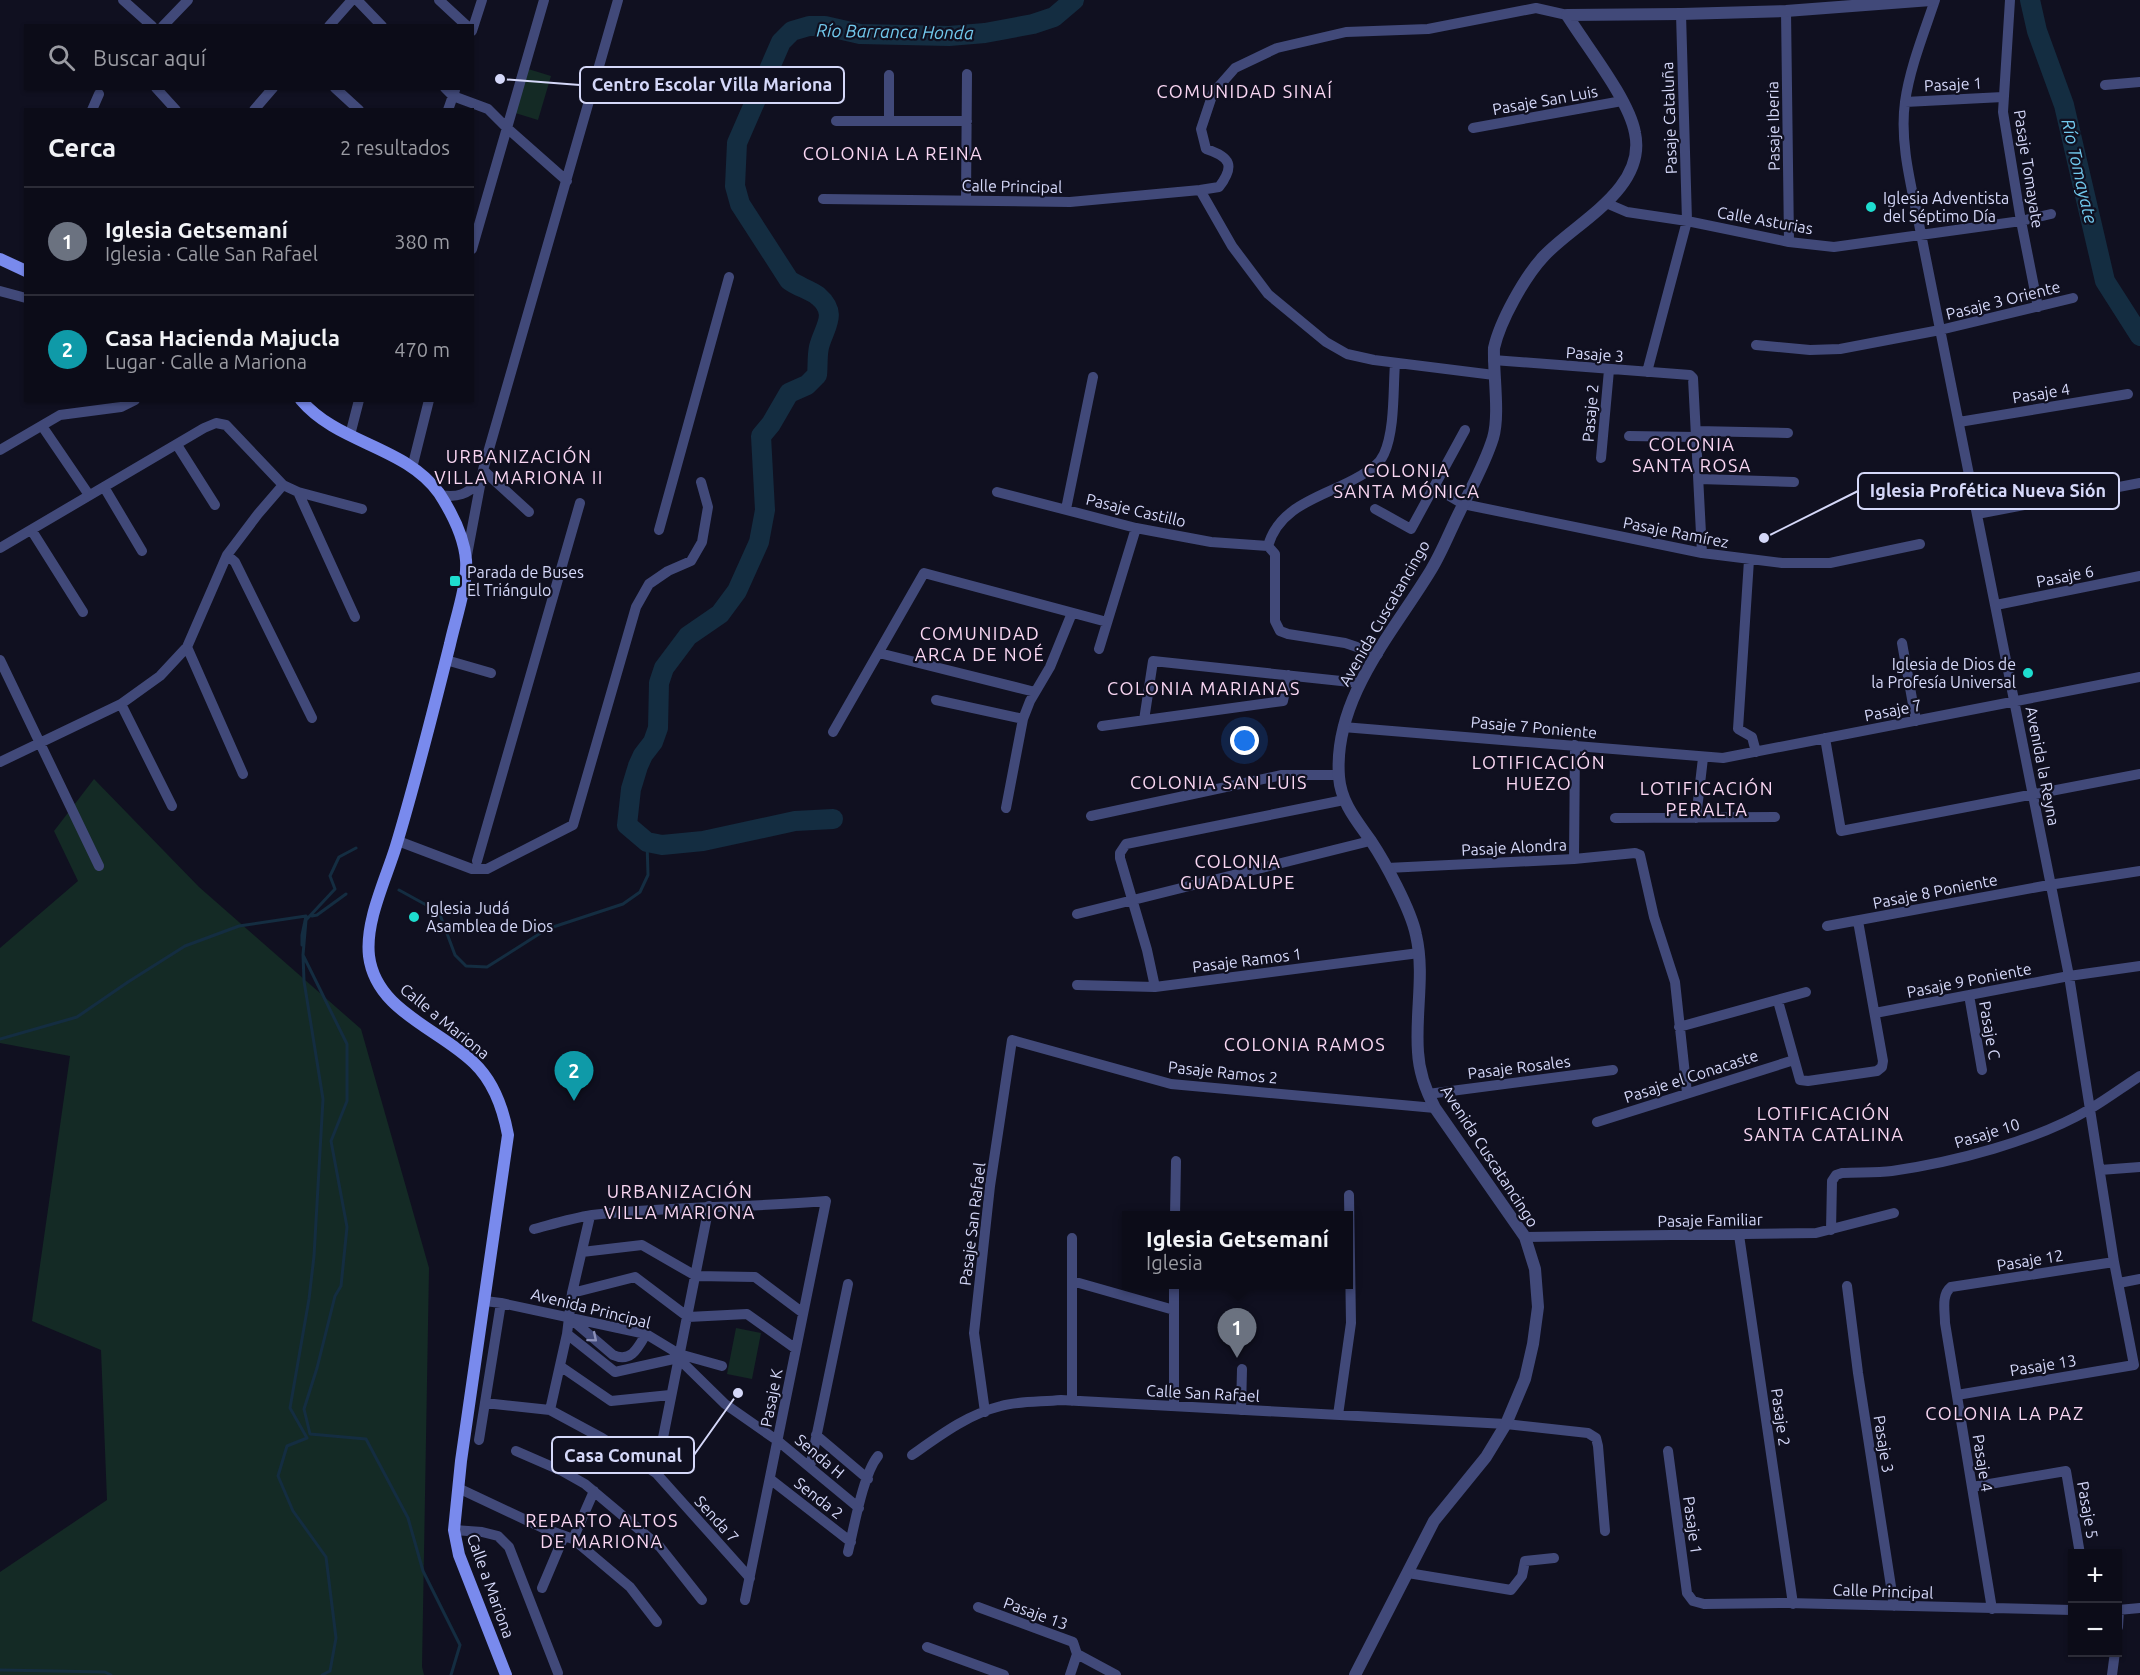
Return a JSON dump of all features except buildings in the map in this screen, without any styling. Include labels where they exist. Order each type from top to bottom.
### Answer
[{"type":"main road","points":[[0,259],[24,270]]},
{"type":"main road","name":"Calle a Mariona","points":[[303,402],[328,424],[397,458],[427,479],[440,495],[454,519],[466,560],[446,660],[398,841],[372,923],[369,946],[376,981],[389,999],[466,1056],[487,1078],[501,1104],[508,1135],[454,1530],[459,1555],[506,1675]]},
{"type":"street","points":[[123,0],[150,24]]},
{"type":"street","points":[[165,24],[188,0]]},
{"type":"street","points":[[331,24],[355,0],[380,24]]},
{"type":"street","points":[[439,0],[465,24]]},
{"type":"street","points":[[474,25],[482,0]]},
{"type":"street","points":[[474,242],[544,0]]},
{"type":"street","points":[[466,560],[483,470],[618,0]]},
{"type":"street","points":[[1567,15],[1786,11],[1933,0]]},
{"type":"street","name":"Avenida la Reyna","points":[[1933,0],[1905,102],[1905,144],[1940,330],[2034,794],[2049,885],[2069,976],[2114,1262],[2134,1365]]},
{"type":"street","name":"Pasaje Tomayate","points":[[2010,0],[2003,112],[2038,307]]},
{"type":"street","name":"Calle Principal","points":[[823,199],[1070,202],[1218,187],[1230,168],[1228,161],[1218,153],[1206,148],[1201,129],[1213,93],[1235,68],[1277,48],[1346,32],[1428,29],[1548,5],[1567,15]]},
{"type":"street","name":"Pasaje Iberia","points":[[1786,11],[1789,242]]},
{"type":"street","name":"Pasaje Cataluña","points":[[1647,372],[1687,221],[1681,14]]},
{"type":"street","name":"Avenida Cuscatancingo","points":[[1355,1675],[1434,1521],[1486,1457],[1506,1424],[1525,1378],[1538,1307],[1535,1269],[1524,1237],[1435,1108],[1428,1094],[1418,1053],[1420,993],[1416,932],[1387,868],[1357,825],[1344,800],[1339,775],[1339,753],[1343,727],[1360,683],[1433,567],[1493,436],[1493,360],[1497,334],[1507,313],[1543,256],[1606,203],[1621,186],[1631,168],[1636,149],[1636,134],[1629,114],[1567,15]]},
{"type":"street","points":[[966,200],[967,74]]},
{"type":"street","points":[[889,75],[889,121]]},
{"type":"street","points":[[2105,85],[2140,82]]},
{"type":"street","points":[[158,90],[174,108]]},
{"type":"street","points":[[256,108],[271,90]]},
{"type":"street","points":[[337,90],[357,108]]},
{"type":"street","points":[[448,108],[451,91],[488,109],[567,182]]},
{"type":"street","points":[[93,108],[99,94]]},
{"type":"street","name":"Pasaje 1","points":[[1905,102],[2003,97]]},
{"type":"street","name":"Pasaje San Luis","points":[[1473,128],[1622,101]]},
{"type":"street","points":[[836,121],[967,121]]},
{"type":"street","points":[[1200,190],[1232,246],[1268,294],[1326,342],[1347,354],[1395,363],[1494,375]]},
{"type":"street","name":"Calle Asturias","points":[[1606,203],[1627,212],[1687,221],[1789,242],[1834,247],[1921,234]]},
{"type":"street","points":[[1921,234],[2021,221],[2051,214]]},
{"type":"street","points":[[659,530],[729,277]]},
{"type":"street","points":[[0,291],[24,297]]},
{"type":"street","name":"Pasaje 3 Oriente","points":[[1756,345],[1833,350],[1940,330],[2073,298]]},
{"type":"street","name":"Pasaje 3","points":[[1493,360],[1685,374],[1693,378],[1697,434]]},
{"type":"street","points":[[1378,654],[1345,643],[1280,631],[1275,621],[1275,554],[1269,546],[1275,529],[1295,507],[1350,482],[1373,468],[1383,455],[1392,416],[1395,363]]},
{"type":"street","name":"Pasaje 2","points":[[1601,458],[1609,370]]},
{"type":"street","points":[[1066,509],[1093,377]]},
{"type":"street","name":"Pasaje 4","points":[[1959,422],[2128,394]]},
{"type":"street","points":[[0,450],[66,413],[121,407],[131,402]]},
{"type":"street","points":[[350,435],[358,402]]},
{"type":"street","points":[[412,468],[428,402]]},
{"type":"street","points":[[0,548],[216,423],[226,425],[283,486],[362,509]]},
{"type":"street","points":[[42,426],[89,495]]},
{"type":"street","points":[[1375,509],[1411,529],[1465,430]]},
{"type":"street","points":[[1629,436],[1788,433]]},
{"type":"street","points":[[1697,434],[1702,553]]},
{"type":"street","points":[[177,445],[214,505]]},
{"type":"street","points":[[483,470],[529,512]]},
{"type":"street","points":[[1699,479],[1794,482]]},
{"type":"street","points":[[440,495],[460,496],[480,482]]},
{"type":"street","points":[[398,841],[472,869],[487,869],[573,825],[636,607],[649,584],[668,571],[691,561],[702,542],[708,507],[701,482]]},
{"type":"street","points":[[1977,514],[2140,483]]},
{"type":"street","points":[[0,762],[121,704],[160,676],[187,646],[227,555],[283,486]]},
{"type":"street","name":"Pasaje Ramírez","points":[[1434,487],[1463,504],[1702,553],[1749,560],[1830,563],[1920,544]]},
{"type":"street","points":[[104,488],[142,551]]},
{"type":"street","points":[[298,492],[355,617]]},
{"type":"street","name":"Pasaje Castillo","points":[[996,492],[1136,528],[1211,542],[1269,546]]},
{"type":"street","points":[[477,861],[580,503]]},
{"type":"street","points":[[1099,649],[1136,528]]},
{"type":"street","points":[[32,531],[83,612]]},
{"type":"street","points":[[227,555],[235,561],[312,717]]},
{"type":"street","points":[[1749,560],[1738,729],[1752,737],[1756,752]]},
{"type":"street","points":[[833,732],[924,573],[1107,622]]},
{"type":"street","name":"Pasaje 6","points":[[1996,605],[2140,576]]},
{"type":"street","points":[[1006,808],[1023,719],[1050,667],[1072,613]]},
{"type":"street","points":[[1902,643],[1916,721]]},
{"type":"street","points":[[187,646],[243,774]]},
{"type":"street","points":[[879,652],[1035,692]]},
{"type":"street","points":[[0,660],[99,866]]},
{"type":"street","points":[[446,660],[491,673]]},
{"type":"street","points":[[1143,720],[1153,661],[1360,683]]},
{"type":"street","points":[[1102,726],[1283,700],[1288,675]]},
{"type":"street","name":"Pasaje 7","points":[[1723,758],[2140,677]]},
{"type":"street","points":[[936,700],[1023,719]]},
{"type":"street","points":[[121,704],[172,806]]},
{"type":"street","name":"Pasaje 7 Poniente","points":[[1343,727],[1723,758]]},
{"type":"street","points":[[1825,738],[1841,831],[2140,774]]},
{"type":"street","points":[[1574,859],[1575,746]]},
{"type":"street","points":[[1696,818],[1703,758]]},
{"type":"street","points":[[1091,816],[1282,775],[1339,775]]},
{"type":"street","points":[[1155,987],[1147,950],[1120,858],[1120,853],[1126,844],[1344,800]]},
{"type":"street","points":[[1615,818],[1775,817]]},
{"type":"street","points":[[1077,914],[1370,841]]},
{"type":"street","name":"Pasaje Alondra","points":[[1387,868],[1574,859],[1635,853],[1640,855],[1654,917],[1675,982],[1679,1027]]},
{"type":"street","name":"Pasaje 8 Poniente","points":[[1827,926],[2049,885],[2140,871]]},
{"type":"street","points":[[1778,1001],[1800,1080],[1808,1081],[1877,1071],[1882,1067],[1884,1061],[1858,921]]},
{"type":"street","name":"Pasaje Ramos 1","points":[[1077,986],[1155,987],[1419,953]]},
{"type":"street","name":"Pasaje 9 Poniente","points":[[1875,1013],[2069,976],[2140,966]]},
{"type":"street","points":[[1687,1093],[1679,1027],[1806,992]]},
{"type":"street","name":"Pasaje C","points":[[1969,995],[1982,1070]]},
{"type":"street","name":"Pasaje Ramos 2","points":[[1012,1040],[1171,1084],[1435,1108]]},
{"type":"street","name":"Pasaje San Rafael","points":[[985,1412],[974,1333],[990,1186],[1012,1040]]},
{"type":"street","name":"Pasaje el Conacaste","points":[[1597,1122],[1794,1060]]},
{"type":"street","name":"Pasaje Rosales","points":[[1428,1094],[1613,1070]]},
{"type":"street","name":"Pasaje 10","points":[[1831,1230],[1832,1181],[1836,1175],[1890,1171],[1964,1156],[2034,1134],[2089,1110],[2140,1076]]},
{"type":"street","points":[[1175,1211],[1176,1161]]},
{"type":"street","points":[[2100,1170],[2140,1167]]},
{"type":"street","points":[[1349,1196],[1349,1211]]},
{"type":"street","name":"Pasaje K","points":[[709,1206],[770,1206],[826,1201],[745,1600]]},
{"type":"street","points":[[534,1229],[590,1216],[709,1206],[656,1473]]},
{"type":"street","name":"Pasaje Familiar","points":[[1524,1237],[1816,1233],[1894,1213]]},
{"type":"street","points":[[485,1403],[550,1410],[567,1334],[572,1293],[590,1216]]},
{"type":"street","name":"Pasaje 2","points":[[1739,1235],[1793,1604]]},
{"type":"street","points":[[1071,1238],[1072,1401]]},
{"type":"street","points":[[582,1252],[642,1245],[696,1276],[754,1277],[803,1313]]},
{"type":"street","name":"Pasaje 12","points":[[1951,1287],[2114,1262]]},
{"type":"street","points":[[572,1293],[635,1277],[688,1317],[747,1314],[796,1349]]},
{"type":"street","points":[[2119,1283],[2140,1279]]},
{"type":"street","points":[[1071,1281],[1174,1310]]},
{"type":"street","points":[[810,1467],[848,1284]]},
{"type":"street","name":"Pasaje 3","points":[[1848,1286],[1858,1373],[1894,1606]]},
{"type":"street","name":"Pasaje 4","points":[[1951,1287],[1945,1295],[1945,1323],[1992,1610]]},
{"type":"street","points":[[1173,1406],[1174,1289]]},
{"type":"street","points":[[1338,1415],[1351,1323],[1350,1289]]},
{"type":"street","name":"Avenida Principal","points":[[485,1301],[646,1334],[678,1356],[722,1365]]},
{"type":"street","points":[[479,1440],[501,1303]]},
{"type":"street","points":[[568,1317],[619,1358],[633,1354],[646,1334]]},
{"type":"street","points":[[567,1334],[615,1372],[678,1356]]},
{"type":"street","name":"Senda H","points":[[678,1356],[725,1404],[778,1441],[859,1508]]},
{"type":"street","name":"Pasaje 13","points":[[1957,1395],[2134,1365]]},
{"type":"street","points":[[560,1366],[610,1401],[670,1395]]},
{"type":"street","points":[[1240,1410],[1242,1369]]},
{"type":"street","name":"Calle San Rafael","points":[[912,1455],[942,1433],[1001,1406],[1072,1401],[1506,1424]]},
{"type":"street","name":"Senda 7","points":[[550,1410],[602,1438],[656,1473],[750,1578]]},
{"type":"street","points":[[1506,1424],[1588,1432],[1596,1438],[1605,1531]]},
{"type":"street","points":[[816,1435],[868,1479]]},
{"type":"street","points":[[516,1451],[562,1471],[594,1491],[660,1547],[702,1600]]},
{"type":"street","name":"Pasaje 1","points":[[1668,1451],[1687,1593],[1693,1601]]},
{"type":"street","points":[[859,1508],[878,1456]]},
{"type":"street","name":"Pasaje 5","points":[[1972,1487],[2066,1471],[2079,1549]]},
{"type":"street","name":"Senda 2","points":[[770,1479],[850,1547],[859,1508]]},
{"type":"street","points":[[458,1488],[568,1538],[630,1587],[657,1622]]},
{"type":"street","points":[[542,1588],[594,1491]]},
{"type":"street","points":[[454,1530],[482,1532],[498,1536],[509,1547],[558,1673]]},
{"type":"street","points":[[1408,1573],[1511,1590],[1522,1576],[1525,1561],[1554,1558]]},
{"type":"street","name":"Calle Principal","points":[[1693,1601],[1704,1604],[2068,1610]]},
{"type":"street","name":"Pasaje 13","points":[[978,1607],[1072,1642],[1077,1654],[1116,1675]]},
{"type":"street","points":[[2122,1610],[2140,1608]]},
{"type":"street","points":[[927,1647],[1004,1675]]},
{"type":"street","points":[[1070,1675],[1077,1654]]},
{"type":"street","points":[[2112,1675],[2114,1657]]},
{"type":"green space","points":[[525,68],[551,76],[538,120],[512,112]]},
{"type":"green space","points":[[94,779],[199,887],[361,1029],[429,1268],[422,1667],[424,1675],[0,1675],[0,1572],[107,1500],[101,1350],[32,1321],[70,1056],[0,1043],[0,948],[78,881],[54,831]]},
{"type":"green space","points":[[736,1328],[761,1333],[752,1379],[727,1374]]},
{"type":"waterway","name":"Río Barranca Honda","points":[[833,819],[795,821],[703,841],[662,845],[647,842],[627,825],[631,789],[638,766],[653,742],[658,728],[659,683],[664,668],[688,636],[720,614],[737,591],[759,542],[765,510],[761,436],[771,424],[789,393],[807,385],[817,375],[819,347],[829,315],[828,309],[818,296],[789,280],[740,204],[735,186],[737,143],[781,42],[792,31],[809,26],[825,26],[860,34],[949,36],[985,33],[1033,24],[1054,17],[1074,0]]},
{"type":"waterway","name":"Río Tomayate","points":[[2030,0],[2037,31],[2064,105],[2105,281],[2140,336]]},
{"type":"waterway","points":[[399,890],[439,912],[455,955],[466,966],[487,967],[547,929],[623,904],[640,892],[648,875],[647,842]]},
{"type":"waterway","points":[[356,848],[339,857],[330,876],[335,889],[306,920],[303,955],[347,1044],[347,1101],[331,1141],[347,1227],[341,1286],[335,1296],[304,1409],[310,1434],[366,1439],[408,1518],[423,1571],[460,1645],[451,1675]]},
{"type":"waterway","points":[[312,916],[317,915],[346,894]]},
{"type":"waterway","points":[[302,945],[306,916]]},
{"type":"waterway","points":[[0,1039],[77,1017],[185,946],[239,926],[306,916]]},
{"type":"waterway","points":[[303,955],[304,981],[323,1099],[314,1256],[290,1408],[307,1438],[287,1446],[278,1476],[293,1511],[326,1557],[336,1638],[330,1671],[322,1675]]},
{"type":"waterway","points":[[0,1670],[105,1672],[111,1675]]},
{"type":"place","name":"Centro Escolar Villa Mariona","points":[[500,79]]},
{"type":"place","name":"Iglesia Adventista del Séptimo Día","points":[[1871,207]]},
{"type":"place","name":"Iglesia Profética Nueva Sión","points":[[1764,538]]},
{"type":"place","name":"Parada de Buses El Triángulo","points":[[455,581]]},
{"type":"place","name":"Iglesia de Dios de la Profesía Universal","points":[[2028,673]]},
{"type":"place","name":"Iglesia Judá Asamblea de Dios","points":[[414,917]]},
{"type":"place","name":"Casa Hacienda Majucla","points":[[574,1101]]},
{"type":"place","name":"Iglesia Getsemaní","points":[[1237,1358]]},
{"type":"place","name":"Casa Comunal","points":[[738,1393]]},
{"type":"district","name":"COMUNIDAD SINAÍ","points":[[1245,91]]},
{"type":"district","name":"COLONIA LA REINA","points":[[893,153]]},
{"type":"district","name":"COLONIA SANTA ROSA","points":[[1692,454]]},
{"type":"district","name":"URBANIZACIÓN VILLA MARIONA II","points":[[519,466]]},
{"type":"district","name":"COLONIA SANTA MÓNICA","points":[[1407,480]]},
{"type":"district","name":"COMUNIDAD ARCA DE NOÉ","points":[[980,643]]},
{"type":"district","name":"COLONIA MARIANAS","points":[[1204,688]]},
{"type":"district","name":"LOTIFICACIÓN HUEZO","points":[[1539,772]]},
{"type":"district","name":"COLONIA SAN LUIS","points":[[1219,782]]},
{"type":"district","name":"LOTIFICACIÓN PERALTA","points":[[1707,798]]},
{"type":"district","name":"COLONIA GUADALUPE","points":[[1238,871]]},
{"type":"district","name":"COLONIA RAMOS","points":[[1305,1044]]},
{"type":"district","name":"LOTIFICACIÓN SANTA CATALINA","points":[[1824,1123]]},
{"type":"district","name":"URBANIZACIÓN VILLA MARIONA","points":[[680,1201]]},
{"type":"district","name":"COLONIA LA PAZ","points":[[2005,1413]]},
{"type":"district","name":"REPARTO ALTOS DE MARIONA","points":[[602,1530]]}]
